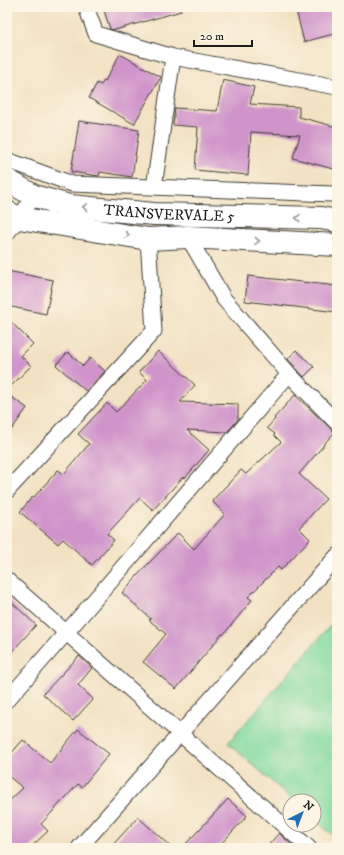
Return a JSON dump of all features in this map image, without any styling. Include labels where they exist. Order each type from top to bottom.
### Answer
[{"type":"main road","name":"TRANSVERVALE 5","points":[[7,180],[34,196],[70,206],[154,214],[321,218],[337,221]]},
{"type":"main road","name":"TRANSVERVALE 5","points":[[11,221],[148,239],[188,237],[337,245]]},
{"type":"street","points":[[86,7],[96,34],[173,57],[337,87]]},
{"type":"street","points":[[154,187],[173,57]]},
{"type":"street","name":"TRANSVERVALE 5","points":[[7,160],[72,184],[337,195]]},
{"type":"street","points":[[11,221],[34,196]]},
{"type":"street","points":[[188,237],[224,300],[290,374],[337,423]]},
{"type":"street","points":[[7,492],[154,331],[148,239]]},
{"type":"street","points":[[7,700],[290,374]]},
{"type":"street","points":[[79,848],[337,556]]},
{"type":"street","points":[[7,580],[309,848]]},
{"type":"green space","points":[[337,618],[337,839],[322,826],[322,793],[285,793],[228,743]]},
{"type":"building","points":[[103,7],[180,7],[181,11],[115,30],[110,29]]},
{"type":"building","points":[[311,7],[337,7],[337,33],[304,42],[296,10]]},
{"type":"building","points":[[120,54],[161,77],[134,124],[89,98],[97,83],[101,85],[104,80],[105,81]]},
{"type":"building","points":[[223,80],[254,87],[250,104],[299,107],[299,117],[337,127],[337,170],[293,158],[300,135],[251,132],[248,175],[195,170],[198,127],[173,125],[175,108],[217,111]]},
{"type":"building","points":[[79,121],[139,130],[132,177],[100,172],[99,176],[71,172]]},
{"type":"building","points":[[7,271],[53,280],[46,314],[7,306]]},
{"type":"building","points":[[248,276],[337,286],[337,312],[245,301]]},
{"type":"building","points":[[7,318],[33,344],[21,356],[31,366],[7,390]]},
{"type":"building","points":[[296,350],[314,367],[304,377],[288,359]]},
{"type":"building","points":[[158,351],[195,385],[180,402],[238,404],[238,420],[227,432],[187,430],[209,450],[185,478],[183,477],[153,510],[140,498],[107,534],[114,540],[92,565],[63,539],[58,544],[20,512],[58,470],[64,474],[89,444],[78,434],[107,403],[116,412],[147,380],[139,372]]},
{"type":"building","points":[[68,352],[83,366],[90,358],[105,371],[86,391],[56,365]]},
{"type":"building","points":[[7,394],[27,408],[7,436]]},
{"type":"building","points":[[295,395],[335,432],[299,474],[326,499],[299,528],[310,539],[281,570],[278,567],[248,597],[252,600],[176,689],[143,662],[166,634],[149,620],[151,619],[122,593],[178,533],[194,549],[225,514],[212,501],[241,470],[246,474],[281,442],[274,435],[275,434],[267,428]]},
{"type":"building","points":[[7,598],[36,625],[7,657]]},
{"type":"building","points":[[79,656],[92,668],[78,685],[93,699],[73,721],[43,694]]},
{"type":"building","points":[[78,729],[109,754],[82,787],[78,784],[41,824],[48,831],[30,848],[13,848],[7,842],[7,803],[23,788],[7,775],[7,758],[23,740],[50,763]]},
{"type":"building","points":[[228,799],[247,816],[217,848],[182,848]]},
{"type":"building","points":[[138,817],[172,848],[110,848]]},
{"type":"building","points":[[279,833],[295,848],[266,848]]}]
